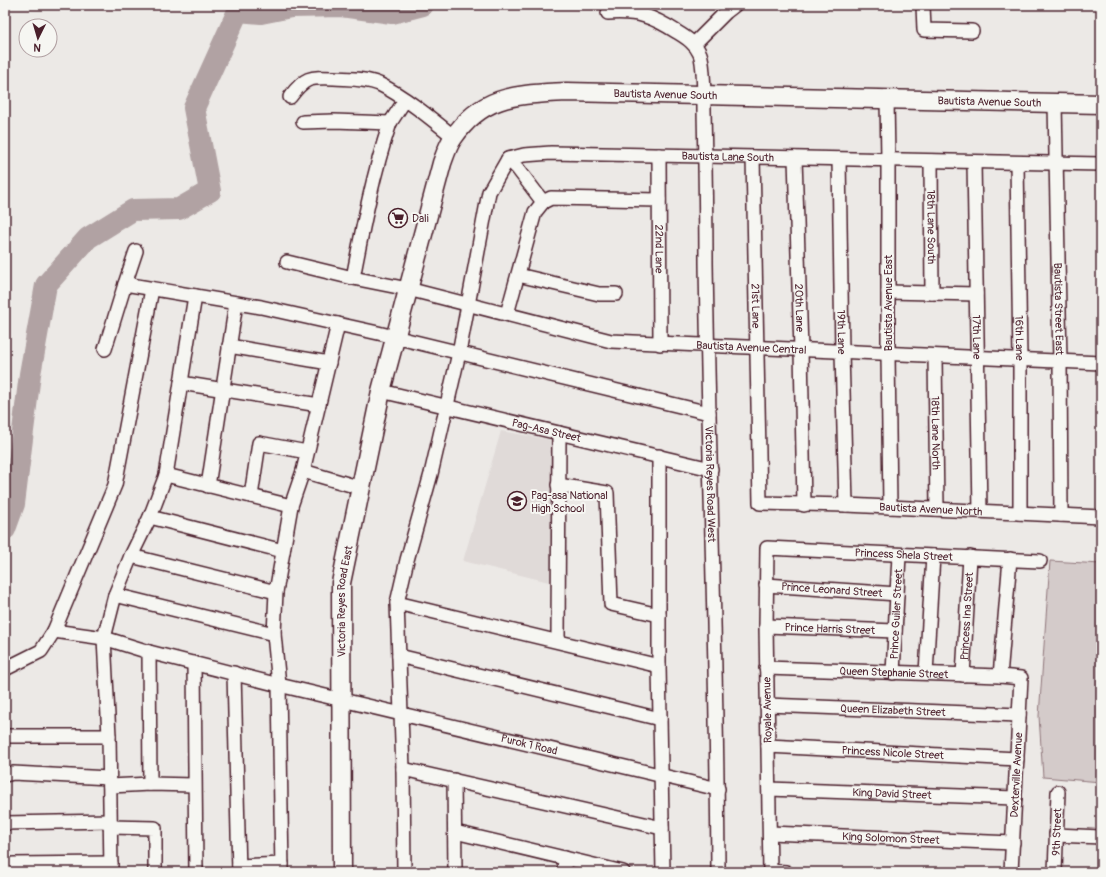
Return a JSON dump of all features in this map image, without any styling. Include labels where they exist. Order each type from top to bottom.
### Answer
[{"type":"street","points":[[608,13],[626,12],[647,16],[664,23],[694,44],[735,5]]},
{"type":"street","points":[[923,5],[924,30],[972,31]]},
{"type":"street","name":"Victoria Reyes Road West","points":[[694,44],[701,56],[704,95],[709,413],[718,789],[718,872]]},
{"type":"street","points":[[290,97],[299,84],[307,79],[347,78],[369,81],[379,84],[405,100],[454,137]]},
{"type":"street","name":"Bautista Avenue South","points":[[395,337],[442,163],[454,137],[468,119],[482,108],[500,100],[519,95],[566,92],[1101,104]]},
{"type":"street","name":"Bautista Avenue East","points":[[887,99],[890,507]]},
{"type":"street","points":[[353,278],[379,155],[390,123],[405,100]]},
{"type":"street","name":"Bautista Street East","points":[[1055,103],[1060,362],[1061,515]]},
{"type":"street","points":[[303,122],[334,121],[390,123]]},
{"type":"street","name":"Bautista Lane South","points":[[508,159],[524,155],[551,153],[1101,164]]},
{"type":"street","name":"22nd Lane","points":[[659,155],[660,344]]},
{"type":"street","name":"21st Lane","points":[[753,157],[760,503]]},
{"type":"street","name":"20th Lane","points":[[795,158],[802,350],[804,505]]},
{"type":"street","points":[[404,872],[403,769],[397,603],[407,560],[431,474],[459,353],[489,192],[508,159],[518,169],[542,202]]},
{"type":"street","name":"19th Lane","points":[[839,159],[846,505]]},
{"type":"street","name":"18th Lane South","points":[[931,161],[932,293]]},
{"type":"street","name":"17th Lane","points":[[974,162],[980,511]]},
{"type":"street","name":"16th Lane","points":[[1017,163],[1020,360],[1020,513]]},
{"type":"street","points":[[507,314],[535,212],[542,202],[551,198],[659,200]]},
{"type":"street","points":[[105,350],[136,251]]},
{"type":"street","name":"Bautista Avenue Central","points":[[287,262],[469,304],[611,342],[1101,363]]},
{"type":"street","points":[[518,275],[599,294],[616,294]]},
{"type":"street","points":[[125,284],[236,303],[338,324],[709,413]]},
{"type":"street","points":[[5,669],[41,651],[54,631],[115,484],[152,289]]},
{"type":"street","points":[[888,292],[976,294]]},
{"type":"street","points":[[5,865],[14,864],[111,868],[104,638],[115,595],[150,516],[166,475],[195,296]]},
{"type":"street","points":[[208,486],[236,303]]},
{"type":"street","points":[[234,673],[239,869],[282,868],[279,686],[274,634],[276,592],[291,506],[307,452],[338,324]]},
{"type":"street","name":"Victoria Reyes Road East","points":[[342,872],[341,583],[381,391],[395,337]]},
{"type":"street","points":[[229,346],[329,363]]},
{"type":"street","name":"18th Lane North","points":[[935,356],[937,509]]},
{"type":"street","points":[[181,383],[319,404]]},
{"type":"street","name":"Pag-Asa Street","points":[[381,391],[711,469]]},
{"type":"street","points":[[558,641],[559,433]]},
{"type":"street","points":[[251,496],[258,443],[307,452]]},
{"type":"street","points":[[658,456],[659,666],[663,872]]},
{"type":"street","points":[[302,471],[361,488]]},
{"type":"street","points":[[166,475],[291,506]]},
{"type":"street","points":[[558,485],[607,493],[610,604],[659,615]]},
{"type":"street","name":"Bautista Avenue North","points":[[760,503],[846,505],[1101,517]]},
{"type":"street","points":[[150,516],[283,551]]},
{"type":"street","name":"Princess Shela Street","points":[[767,548],[1040,561]]},
{"type":"street","name":"Royale Avenue","points":[[767,548],[766,668],[770,872]]},
{"type":"street","name":"Prince Guiler Street","points":[[893,673],[899,555]]},
{"type":"street","points":[[131,556],[276,592]]},
{"type":"street","points":[[926,673],[933,556]]},
{"type":"street","name":"Princess Ina Street","points":[[964,675],[970,557]]},
{"type":"street","points":[[1000,676],[1010,559]]},
{"type":"street","name":"Prince Leonard Street","points":[[766,585],[897,594]]},
{"type":"street","points":[[115,595],[274,634]]},
{"type":"street","points":[[397,603],[659,666]]},
{"type":"street","name":"Prince Harris Street","points":[[766,626],[895,631]]},
{"type":"street","name":"Purok 1 Road","points":[[54,631],[104,638],[149,652],[279,686],[718,789]]},
{"type":"street","points":[[149,652],[150,784]]},
{"type":"street","points":[[399,656],[660,720]]},
{"type":"street","points":[[194,663],[196,872]]},
{"type":"street","name":"Queen Stephanie Street","points":[[766,668],[926,673],[1021,678]]},
{"type":"street","name":"Dexterville Avenue","points":[[1011,872],[1021,678]]},
{"type":"street","name":"Queen Elizabeth Street","points":[[767,705],[1019,715]]},
{"type":"street","points":[[5,736],[108,736]]},
{"type":"street","name":"Princess Nicole Street","points":[[768,746],[1017,759]]},
{"type":"street","points":[[403,769],[662,828]]},
{"type":"street","points":[[5,775],[13,773],[109,782],[194,785]]},
{"type":"street","points":[[454,780],[455,872]]},
{"type":"street","name":"King David Street","points":[[769,789],[1015,798]]},
{"type":"street","name":"9th Street","points":[[1055,872],[1058,792]]},
{"type":"street","points":[[5,823],[110,824],[155,828],[155,872]]},
{"type":"street","points":[[455,832],[624,872]]},
{"type":"street","name":"King Solomon Street","points":[[770,833],[1013,843]]},
{"type":"street","points":[[1056,836],[1101,837]]},
{"type":"street","points":[[564,872],[565,858]]},
{"type":"street","points":[[770,872],[786,872]]},
{"type":"shaded area","name":"Pag-asa National High School","points":[[501,431],[552,440],[553,583],[463,561]]},
{"type":"shaded area","points":[[1050,561],[1101,564],[1101,782],[1043,777],[1039,716]]},
{"type":"waterway","points":[[5,529],[14,504],[30,374],[46,285],[88,238],[133,210],[179,209],[210,191],[194,108],[242,5]]},
{"type":"waterway","points":[[238,11],[261,13],[291,7],[341,6],[392,13],[423,5]]},
{"type":"place","name":"Dali","points":[[398,218]]},
{"type":"place","name":"Pag-asa National High School","points":[[517,501]]}]
